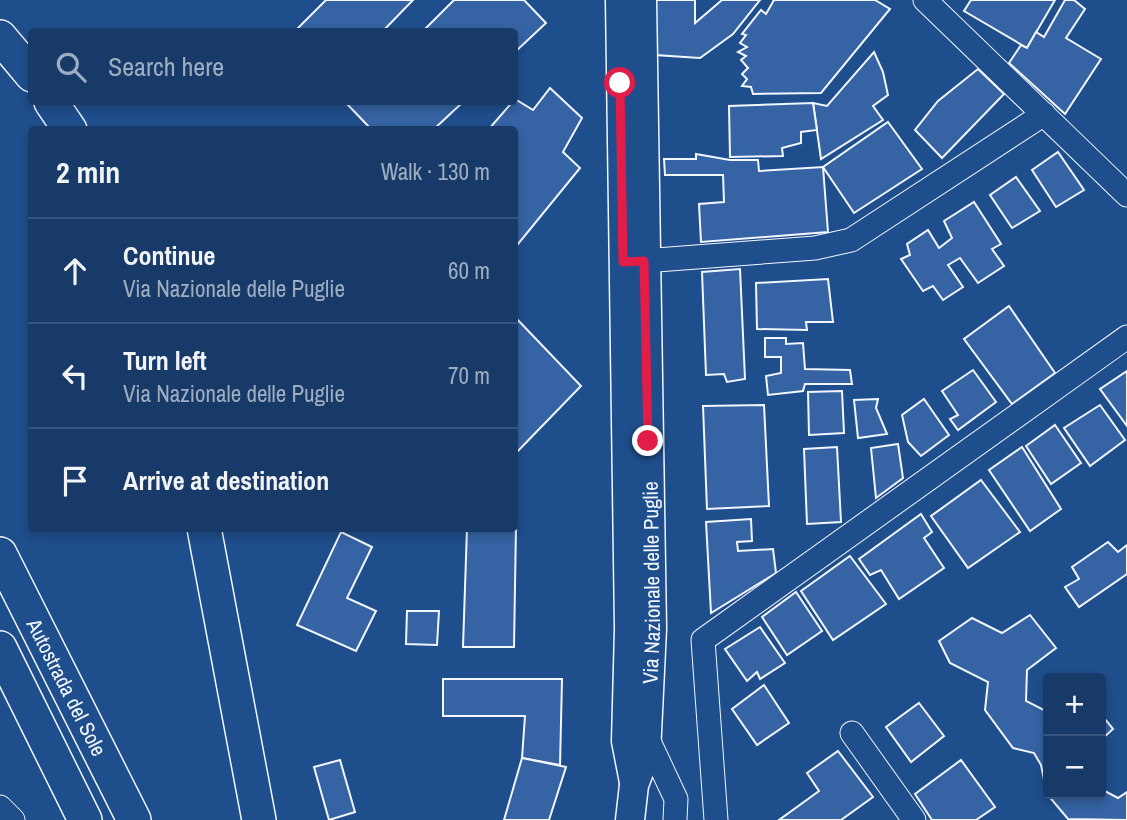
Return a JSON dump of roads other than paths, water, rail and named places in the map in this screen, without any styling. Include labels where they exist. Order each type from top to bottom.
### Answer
[{"type":"highway","points":[[53,105],[67,126]]},
{"type":"highway","points":[[205,532],[259,820]]},
{"type":"highway","name":"Autostrada del Sole","points":[[0,554],[134,820]]},
{"type":"highway","name":"Autostrada del Sole","points":[[0,648],[85,820]]},
{"type":"main road","name":"Via Nazionale delle Puglie","points":[[620,0],[652,629],[646,753],[635,785],[630,820]]},
{"type":"main road","name":"Via Nazionale delle Puglie","points":[[635,785],[626,741],[633,262],[642,0]]},
{"type":"street","points":[[925,0],[1127,194]]},
{"type":"street","points":[[633,262],[815,248],[851,240],[1044,114]]},
{"type":"street","points":[[716,820],[704,640],[1127,337]]},
{"type":"street","points":[[852,733],[914,820]]},
{"type":"street","points":[[647,737],[676,799],[675,820]]},
{"type":"street","points":[[0,807],[13,820]]}]
